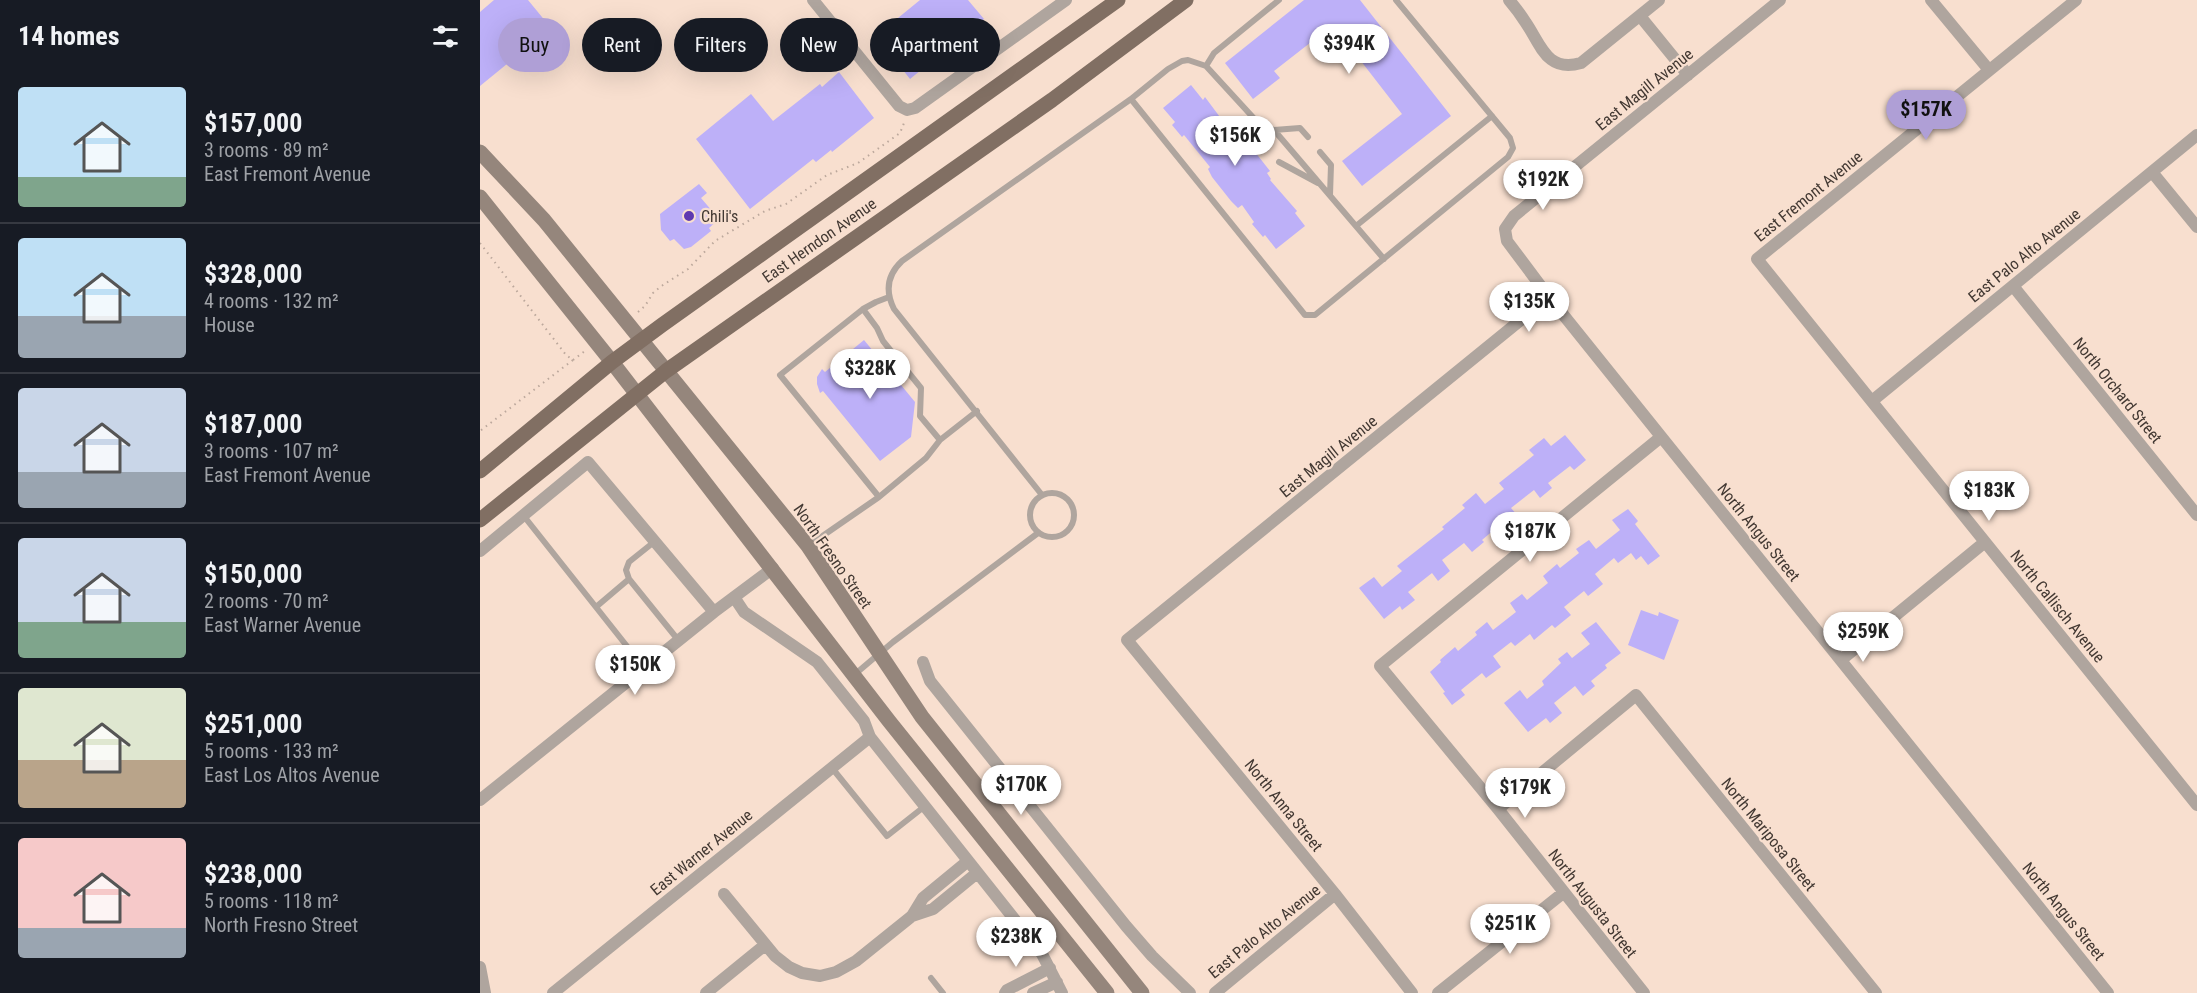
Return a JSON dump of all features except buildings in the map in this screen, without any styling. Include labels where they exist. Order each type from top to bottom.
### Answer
[{"type":"main road","name":"East Herndon Avenue","points":[[480,471],[612,362],[1118,0]]},
{"type":"main road","name":"East Herndon Avenue","points":[[480,520],[666,371],[1052,100],[1186,0]]},
{"type":"main road","name":"North Fresno Street","points":[[484,159],[544,220],[808,546],[916,709],[1142,993]]},
{"type":"main road","points":[[480,197],[637,393],[854,675],[1107,993]]},
{"type":"street","points":[[813,0],[899,106],[907,110],[915,108],[1066,0]]},
{"type":"street","points":[[1509,0],[1526,22],[1541,49],[1555,62],[1564,66],[1581,63],[1659,0]]},
{"type":"street","name":"East Magill Avenue","points":[[1505,229],[1514,216],[1780,0]]},
{"type":"street","points":[[1931,0],[1989,70]]},
{"type":"street","name":"East Fremont Avenue","points":[[1757,259],[2076,0]]},
{"type":"street","points":[[1640,16],[1688,75]]},
{"type":"street","name":"East Palo Alto Avenue","points":[[1872,401],[2197,135]]},
{"type":"street","points":[[2152,172],[2197,227]]},
{"type":"street","name":"North Angus Street","points":[[1505,229],[1509,246],[1549,297],[2108,993]]},
{"type":"street","name":"North Callisch Avenue","points":[[1757,259],[2197,804]]},
{"type":"street","name":"North Orchard Street","points":[[2013,286],[2197,515]]},
{"type":"street","name":"East Magill Avenue","points":[[1127,640],[1549,297]]},
{"type":"street","name":"North Augusta Street","points":[[1644,993],[1498,809],[1380,666],[1661,437]]},
{"type":"street","points":[[480,551],[588,462],[714,612]]},
{"type":"street","points":[[1841,660],[1985,542]]},
{"type":"street","points":[[480,800],[714,612],[773,568]]},
{"type":"street","points":[[734,597],[744,612],[817,662],[864,722],[870,737],[1042,954],[1059,988],[1033,993]]},
{"type":"street","name":"North Anna Street","points":[[1127,640],[1413,993]]},
{"type":"street","points":[[923,662],[930,681],[1126,926],[1152,956],[1190,993]]},
{"type":"street","name":"North Mariposa Street","points":[[1498,809],[1636,695],[1876,993]]},
{"type":"street","name":"East Warner Avenue","points":[[553,993],[870,737]]},
{"type":"street","points":[[724,894],[765,945],[789,967],[802,973],[820,976],[836,972],[856,961],[912,916],[923,898],[968,861]]},
{"type":"street","points":[[912,916],[933,909],[977,873]]},
{"type":"street","points":[[1438,993],[1563,893]]},
{"type":"street","name":"East Palo Alto Avenue","points":[[1215,993],[1335,894]]},
{"type":"street","points":[[706,993],[765,945]]},
{"type":"street","points":[[480,968],[485,993]]},
{"type":"street","points":[[1005,993],[1050,968]]},
{"type":"lane","points":[[1206,66],[1214,53],[1279,0]]},
{"type":"lane","points":[[1131,99],[1305,315],[1316,315],[1325,310],[1508,157],[1513,148],[1510,138],[1396,0]]},
{"type":"lane","points":[[1042,495],[894,309],[889,297],[888,280],[895,268],[1182,61],[1188,60],[1206,66],[1260,125],[1274,130],[1300,128],[1308,137]]},
{"type":"lane","points":[[1252,116],[1261,140]]},
{"type":"lane","points":[[1356,226],[1492,116]]},
{"type":"lane","points":[[1274,130],[1384,259]]},
{"type":"lane","points":[[1320,152],[1331,165],[1330,196]]},
{"type":"lane","points":[[1279,162],[1321,185]]},
{"type":"lane","points":[[879,497],[780,375],[863,309],[889,297]]},
{"type":"lane","points":[[863,309],[877,328],[883,341],[921,388],[920,416],[940,440]]},
{"type":"lane","points":[[808,546],[879,497],[927,458],[940,440],[977,411]]},
{"type":"lane","points":[[1056,493],[1068,499],[1074,511],[1069,530],[1064,534],[1051,537],[1038,533],[1030,520],[1032,506],[1042,495],[1056,493]]},
{"type":"lane","points":[[523,515],[645,669]]},
{"type":"lane","points":[[854,675],[1038,533]]},
{"type":"lane","points":[[654,542],[629,562],[626,570],[629,579],[679,641]]},
{"type":"lane","points":[[596,607],[629,579]]},
{"type":"lane","points":[[831,768],[886,836],[925,806]]},
{"type":"lane","points":[[931,978],[943,993]]},
{"type":"path","points":[[645,306],[660,287],[688,269],[715,241],[765,211],[786,204],[827,175],[858,163],[900,133],[904,123]]},
{"type":"path","points":[[480,243],[566,355],[573,360],[480,431]]},
{"type":"place","name":"Chili's","points":[[689,216]]}]
